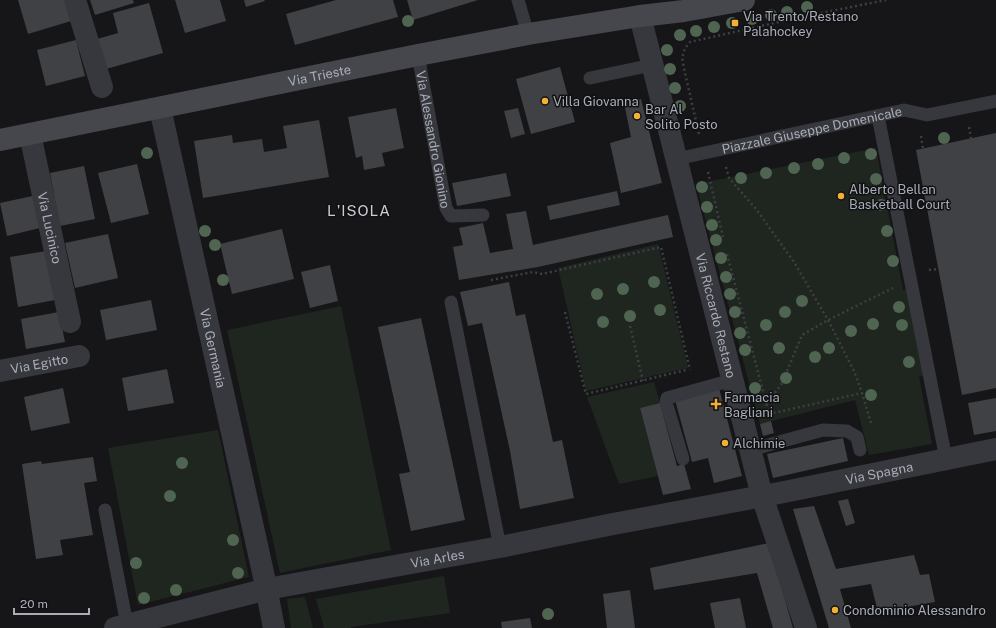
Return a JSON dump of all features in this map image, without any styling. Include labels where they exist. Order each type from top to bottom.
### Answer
[{"type":"street","points":[[75,0],[102,87]]},
{"type":"street","name":"Via Trieste","points":[[0,140],[528,34],[637,8],[684,10],[744,0]]},
{"type":"street","name":"Via Riccardo Restano","points":[[637,8],[762,496],[806,628]]},
{"type":"street","name":"Via Germania","points":[[160,108],[267,589],[274,628]]},
{"type":"street","name":"Via Lucinico","points":[[30,134],[70,322]]},
{"type":"street","name":"Via Egitto","points":[[0,371],[79,356]]},
{"type":"street","name":"Via Spagna","points":[[762,496],[996,448]]},
{"type":"street","name":"Via Arles","points":[[121,627],[267,589],[500,547],[762,496]]},
{"type":"lane","points":[[518,0],[528,34]]},
{"type":"lane","name":"Via Alessandro Gionino","points":[[418,55],[446,208],[451,216],[482,214]]},
{"type":"lane","points":[[590,78],[652,65]]},
{"type":"lane","name":"Piazzale Giuseppe Domenicale","points":[[676,159],[904,110],[927,115],[996,101]]},
{"type":"lane","points":[[878,116],[946,459]]},
{"type":"lane","points":[[451,302],[500,547]]},
{"type":"lane","points":[[683,459],[666,402],[667,398],[732,380]]},
{"type":"lane","points":[[750,450],[823,430],[847,431],[857,437],[860,450]]},
{"type":"lane","points":[[105,510],[121,627]]},
{"type":"path","points":[[969,126],[971,138]]},
{"type":"path","points":[[921,136],[923,149]]},
{"type":"path","points":[[721,149],[729,178],[756,209],[794,262],[828,320],[854,371],[873,430]]},
{"type":"path","points":[[491,280],[533,272],[542,274],[661,247],[690,370]]},
{"type":"path","points":[[766,405],[782,383],[802,335],[828,320],[904,283],[910,276]]},
{"type":"path","points":[[565,312],[586,394]]},
{"type":"path","points":[[630,326],[644,381]]},
{"type":"path","points":[[769,414],[862,393]]},
{"type":"shaded area","points":[[876,148],[903,290],[906,289],[924,375],[919,377],[932,444],[869,455],[855,400],[760,424],[696,184]]},
{"type":"shaded area","points":[[658,244],[688,368],[586,391],[558,268]]},
{"type":"shaded area","points":[[341,306],[391,550],[280,573],[227,330]]},
{"type":"shaded area","points":[[654,382],[660,403],[640,409],[658,476],[619,484],[587,397]]},
{"type":"shaded area","points":[[218,430],[249,577],[138,605],[108,448]]},
{"type":"shaded area","points":[[444,576],[450,613],[351,628],[324,628],[316,599]]},
{"type":"shaded area","points":[[305,597],[313,628],[291,628],[287,599]]},
{"type":"building","points":[[18,0],[65,0],[71,21],[28,34]]},
{"type":"building","points":[[90,0],[133,0],[134,3],[95,15]]},
{"type":"building","points":[[175,0],[220,0],[226,21],[185,33]]},
{"type":"building","points":[[244,0],[264,0],[265,1],[246,7]]},
{"type":"building","points":[[336,0],[393,0],[398,17],[295,45],[286,14]]},
{"type":"building","points":[[407,0],[478,0],[413,20]]},
{"type":"building","points":[[149,3],[163,53],[106,69],[97,39],[118,33],[113,13]]},
{"type":"building","points":[[76,40],[85,76],[46,86],[37,50]]},
{"type":"building","name":"Villa Giovanna","points":[[560,67],[575,122],[531,134],[516,79]]},
{"type":"building","points":[[641,99],[662,183],[621,193],[610,143],[631,137],[624,103]]},
{"type":"building","points":[[396,108],[404,148],[382,153],[385,166],[364,170],[362,156],[356,158],[348,117]]},
{"type":"building","points":[[518,108],[525,134],[511,138],[504,111]]},
{"type":"building","points":[[319,120],[329,177],[203,198],[194,141],[232,135],[233,143],[262,139],[264,152],[287,148],[283,126]]},
{"type":"building","points":[[996,133],[996,388],[962,395],[916,150]]},
{"type":"building","points":[[137,164],[149,214],[111,223],[98,173]]},
{"type":"building","points":[[84,166],[95,219],[60,226],[50,173]]},
{"type":"building","points":[[506,173],[511,196],[457,206],[452,183]]},
{"type":"building","points":[[617,191],[620,205],[550,220],[547,206]]},
{"type":"building","points":[[37,195],[44,227],[7,236],[0,203]]},
{"type":"building","points":[[526,211],[533,245],[668,215],[673,237],[538,267],[459,280],[453,247],[463,245],[459,228],[483,223],[490,253],[513,249],[506,214]]},
{"type":"building","points":[[282,229],[294,279],[232,294],[220,244]]},
{"type":"building","points":[[108,234],[118,278],[75,288],[65,243]]},
{"type":"building","points":[[46,251],[55,300],[18,307],[10,257]]},
{"type":"building","points":[[330,265],[338,301],[310,308],[301,272]]},
{"type":"building","points":[[509,282],[516,316],[525,314],[553,442],[562,440],[574,498],[520,509],[510,451],[482,323],[468,326],[460,292]]},
{"type":"building","points":[[151,300],[157,330],[106,340],[100,310]]},
{"type":"building","points":[[59,312],[65,342],[26,349],[21,319]]},
{"type":"building","points":[[421,318],[465,520],[411,531],[399,474],[410,472],[378,327]]},
{"type":"building","points":[[167,369],[174,403],[128,411],[122,378]]},
{"type":"building","points":[[63,388],[70,423],[31,431],[24,397]]},
{"type":"building","points":[[719,388],[742,476],[714,483],[708,458],[692,462],[675,400]]},
{"type":"building","points":[[996,398],[996,431],[974,435],[968,403]]},
{"type":"building","points":[[660,403],[677,466],[684,464],[691,489],[663,495],[640,408]]},
{"type":"building","points":[[771,421],[774,433],[763,436],[760,424]]},
{"type":"building","points":[[843,438],[848,461],[773,478],[767,454]]},
{"type":"building","points":[[93,457],[97,481],[84,483],[93,535],[60,540],[63,555],[36,559],[22,464],[41,461],[42,464]]},
{"type":"building","points":[[848,499],[855,523],[846,526],[838,501]]},
{"type":"building","points":[[814,506],[836,569],[914,555],[920,575],[929,574],[935,602],[878,612],[871,584],[840,589],[851,628],[829,628],[793,509]]},
{"type":"building","points":[[769,543],[793,628],[773,628],[757,573],[654,590],[650,568]]},
{"type":"building","points":[[630,590],[635,628],[607,628],[603,594]]},
{"type":"building","points":[[740,598],[746,628],[715,628],[710,603]]},
{"type":"building","points":[[530,618],[532,628],[502,628],[501,622]]},
{"type":"place","name":"Via Trento/Restano Palahockey","points":[[735,23]]},
{"type":"place","name":"Villa Giovanna","points":[[545,101]]},
{"type":"place","name":"Bar Al Solito Posto","points":[[637,116]]},
{"type":"place","name":"Alberto Bellan Basketball Court","points":[[841,196]]},
{"type":"place","name":"Farmacia Bagliani","points":[[716,404]]},
{"type":"place","name":"Alchimie","points":[[725,443]]},
{"type":"place","name":"Condominio Alessandro","points":[[835,610]]},
{"type":"district","name":"L'ISOLA","points":[[359,211]]}]
